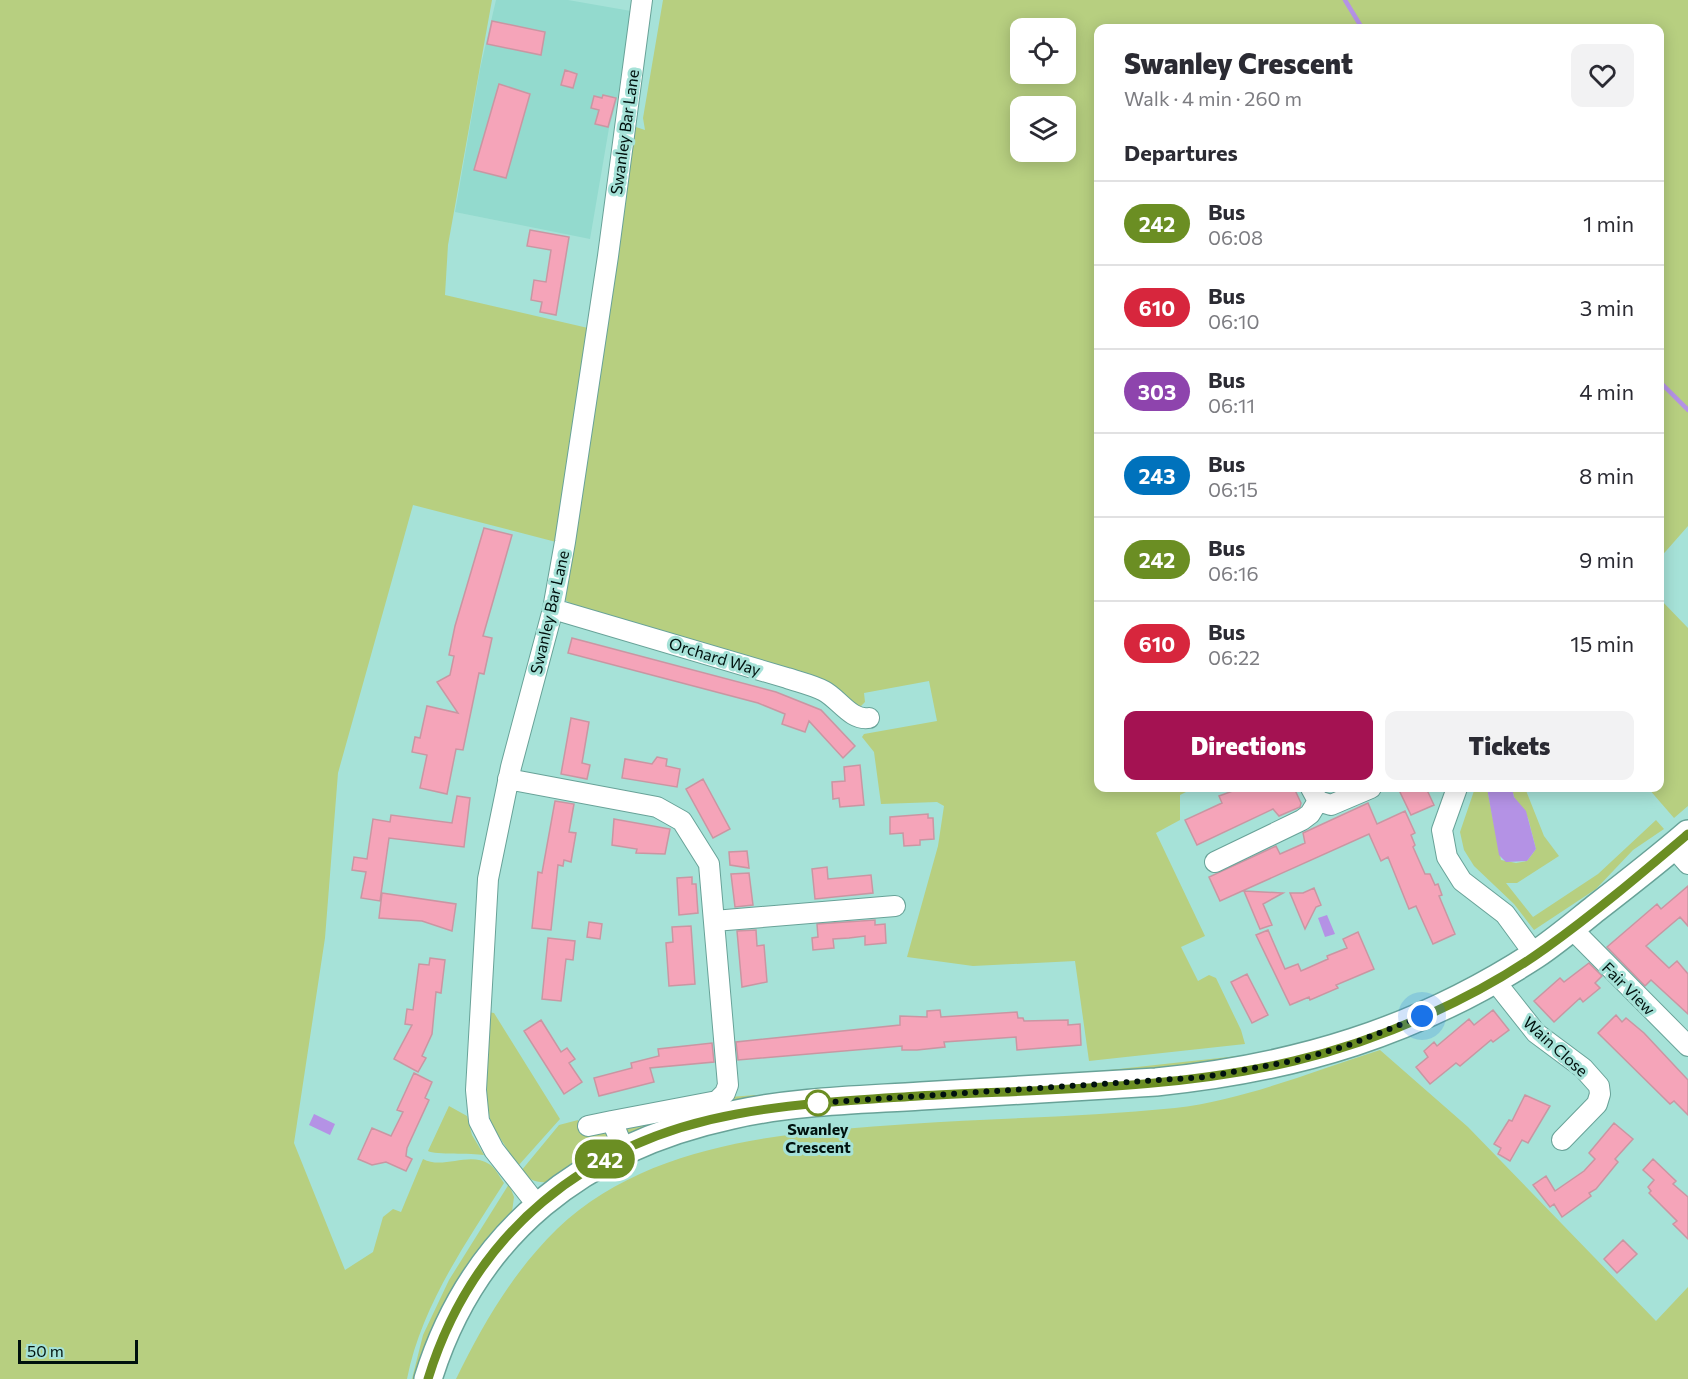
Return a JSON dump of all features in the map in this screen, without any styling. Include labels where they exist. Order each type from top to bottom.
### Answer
[{"type":"street","name":"Swanley Bar Lane","points":[[538,1206],[494,1150],[479,1121],[476,1090],[488,879],[508,779],[553,609],[608,256],[642,0]]},
{"type":"street","name":"Orchard Way","points":[[553,609],[787,678],[824,692],[862,719],[869,718]]},
{"type":"street","points":[[508,779],[657,807],[682,821],[705,854],[709,864],[728,1085],[725,1093],[717,1101],[588,1126]]},
{"type":"street","points":[[1215,862],[1302,820],[1310,814],[1314,794],[1336,804],[1362,792]]},
{"type":"street","points":[[1456,792],[1442,830],[1447,857],[1462,881],[1505,914],[1535,955]]},
{"type":"street","points":[[428,1379],[455,1311],[480,1269],[507,1234],[569,1181],[624,1150],[687,1126],[734,1114],[798,1105],[1156,1082],[1255,1070],[1349,1045],[1430,1013],[1494,980],[1535,955],[1683,848]]},
{"type":"street","points":[[714,921],[895,906]]},
{"type":"street","name":"Fair View","points":[[1570,928],[1688,1046]]},
{"type":"street","name":"Wain Close","points":[[1494,980],[1536,1033],[1583,1068],[1599,1086],[1600,1095],[1597,1104],[1562,1140]]},
{"type":"street","points":[[612,1121],[624,1150]]},
{"type":"shaded area","points":[[496,0],[568,0],[631,11],[618,96],[609,128],[590,239],[455,212],[480,69]]},
{"type":"shaded area","points":[[1488,792],[1513,792],[1514,797],[1526,811],[1536,849],[1527,861],[1506,862],[1499,855]]},
{"type":"shaded area","points":[[1327,915],[1335,934],[1325,937],[1318,918]]},
{"type":"shaded area","points":[[314,1114],[335,1124],[330,1135],[309,1125]]},
{"type":"green space","points":[[0,0],[492,0],[448,245],[445,295],[588,328],[556,542],[413,505],[338,773],[325,938],[294,1143],[345,1270],[373,1252],[383,1217],[393,1209],[401,1212],[423,1159],[439,1163],[473,1159],[481,1161],[489,1164],[504,1183],[460,1253],[434,1301],[414,1352],[407,1379],[0,1379]]},
{"type":"green space","points":[[663,0],[1688,0],[1688,526],[1664,553],[1664,24],[1094,24],[1094,792],[1186,792],[1180,795],[1180,820],[1156,833],[1205,936],[1181,947],[1198,981],[1209,975],[1216,978],[1241,1030],[1245,1044],[1089,1061],[1075,961],[973,966],[907,957],[938,846],[944,806],[937,802],[881,804],[874,752],[862,737],[864,734],[937,721],[929,681],[864,693],[865,702],[860,707],[583,610],[563,599],[629,130],[636,127],[645,130],[643,118]]},
{"type":"green space","points":[[1664,603],[1688,628],[1688,806],[1674,818],[1651,792],[1664,792]]},
{"type":"green space","points":[[1474,792],[1488,792],[1501,860],[1516,863],[1527,861],[1536,849],[1528,818],[1513,792],[1527,792],[1544,836],[1559,856],[1517,883],[1506,883],[1533,917],[1598,874],[1656,820],[1664,829],[1633,850],[1596,889],[1534,930],[1514,904],[1474,866],[1464,850],[1460,832]]},
{"type":"green space","points":[[488,1012],[494,1013],[560,1119],[518,1166],[491,1124],[486,1096]]},
{"type":"green space","points":[[1380,1050],[1468,1127],[1656,1321],[1688,1287],[1688,1379],[456,1379],[500,1300],[526,1263],[557,1229],[594,1200],[634,1177],[677,1159],[723,1146],[817,1131],[1109,1113],[1201,1104],[1253,1092]]},
{"type":"green space","points":[[1247,1055],[1165,1073],[1082,1073]]},
{"type":"green space","points":[[756,1095],[753,1101],[629,1135],[625,1132],[626,1126],[730,1097]]},
{"type":"green space","points":[[449,1106],[467,1116],[472,1135],[484,1155],[428,1151]]},
{"type":"green space","points":[[578,1120],[580,1134],[593,1131],[607,1134],[609,1143],[606,1147],[548,1182],[533,1180],[521,1171],[559,1125]]},
{"type":"green space","points":[[509,1184],[514,1197],[512,1212],[418,1379],[412,1379],[423,1335],[449,1280]]},
{"type":"building","points":[[492,21],[545,32],[541,55],[487,44]]},
{"type":"building","points":[[565,70],[577,74],[573,88],[561,85]]},
{"type":"building","points":[[499,84],[530,94],[506,178],[474,170]]},
{"type":"building","points":[[603,95],[616,98],[608,127],[595,124],[599,110],[591,108],[594,96],[602,98]]},
{"type":"building","points":[[530,230],[569,237],[556,315],[540,312],[542,302],[531,300],[534,280],[546,282],[551,250],[527,246]]},
{"type":"building","points":[[484,528],[512,535],[483,636],[492,638],[484,674],[479,673],[463,750],[456,749],[447,794],[420,788],[427,755],[412,752],[415,737],[420,738],[427,706],[458,713],[437,682],[450,675],[454,656],[449,655],[455,626]]},
{"type":"building","points":[[572,638],[776,692],[821,710],[855,746],[843,758],[809,721],[805,732],[782,724],[785,714],[758,703],[568,653]]},
{"type":"building","points":[[571,718],[589,722],[582,763],[590,765],[587,779],[561,774]]},
{"type":"building","points":[[657,757],[667,759],[666,766],[680,769],[677,787],[622,778],[625,759],[652,764]]},
{"type":"building","points":[[860,765],[864,805],[840,807],[839,798],[833,799],[832,782],[845,781],[844,767]]},
{"type":"building","points":[[703,779],[730,829],[713,838],[686,789]]},
{"type":"building","points":[[1230,792],[1296,792],[1301,803],[1300,807],[1279,816],[1273,809],[1197,845],[1185,820],[1222,803],[1219,796]]},
{"type":"building","points":[[1400,792],[1428,792],[1434,805],[1411,815]]},
{"type":"building","points":[[457,796],[470,798],[464,847],[389,838],[380,901],[361,898],[366,872],[352,870],[354,857],[367,859],[373,819],[390,822],[391,815],[452,823]]},
{"type":"building","points":[[555,801],[574,804],[569,832],[576,833],[571,862],[564,860],[563,866],[558,865],[551,930],[532,928],[538,872],[542,873]]},
{"type":"building","points":[[1368,803],[1377,824],[1405,811],[1415,833],[1411,835],[1415,845],[1413,847],[1425,874],[1430,874],[1435,885],[1438,884],[1442,895],[1439,896],[1455,934],[1433,944],[1416,906],[1409,909],[1388,857],[1381,861],[1369,834],[1220,901],[1209,877],[1276,846],[1280,854],[1305,843],[1303,833]]},
{"type":"building","points":[[928,814],[928,818],[933,818],[934,839],[920,840],[920,845],[904,846],[903,833],[890,834],[890,817]]},
{"type":"building","points":[[614,819],[670,829],[665,854],[636,853],[637,849],[612,845]]},
{"type":"building","points":[[747,851],[749,868],[730,865],[729,852]]},
{"type":"building","points":[[827,867],[828,879],[871,875],[873,893],[815,899],[812,869]]},
{"type":"building","points":[[749,873],[753,905],[735,907],[731,874]]},
{"type":"building","points":[[692,877],[692,884],[696,884],[698,913],[679,915],[677,878]]},
{"type":"building","points":[[1688,886],[1688,926],[1680,917],[1646,946],[1669,968],[1677,961],[1688,974],[1688,1014],[1651,980],[1645,986],[1607,947],[1657,904],[1661,909]]},
{"type":"building","points":[[1314,888],[1321,905],[1316,907],[1305,929],[1290,893],[1303,893]]},
{"type":"building","points":[[1244,891],[1283,893],[1263,904],[1272,925],[1260,929]]},
{"type":"building","points":[[382,893],[456,904],[452,931],[422,921],[379,918]]},
{"type":"building","points":[[875,920],[875,925],[885,924],[886,943],[865,945],[865,936],[833,939],[834,948],[813,950],[812,938],[818,937],[817,924]]},
{"type":"building","points":[[589,922],[602,924],[600,939],[587,937]]},
{"type":"building","points":[[691,926],[695,984],[669,986],[666,943],[673,942],[672,927]]},
{"type":"building","points":[[756,930],[757,946],[764,945],[767,982],[742,987],[737,931]]},
{"type":"building","points":[[1268,930],[1285,969],[1298,964],[1301,971],[1328,959],[1327,956],[1347,948],[1343,939],[1358,932],[1374,969],[1336,985],[1338,988],[1310,1000],[1309,997],[1290,1005],[1256,935]]},
{"type":"building","points":[[548,938],[575,941],[573,960],[566,959],[561,1001],[542,999]]},
{"type":"building","points":[[430,958],[445,960],[441,993],[436,992],[432,1034],[422,1056],[426,1058],[418,1072],[394,1059],[412,1025],[405,1024],[407,1009],[413,1010],[419,964],[429,965]]},
{"type":"building","points":[[1589,963],[1602,976],[1595,983],[1600,988],[1583,1002],[1580,998],[1554,1022],[1534,1001],[1560,978],[1564,982]]},
{"type":"building","points":[[1247,974],[1268,1015],[1252,1023],[1231,982]]},
{"type":"building","points":[[940,1010],[941,1017],[1017,1012],[1018,1018],[1023,1018],[1024,1021],[1068,1020],[1068,1025],[1080,1024],[1081,1045],[1017,1050],[1016,1037],[944,1042],[945,1047],[917,1050],[902,1050],[902,1046],[738,1060],[736,1042],[900,1025],[900,1016],[927,1017],[927,1011]]},
{"type":"building","points":[[1493,1010],[1509,1030],[1493,1042],[1491,1040],[1460,1066],[1456,1063],[1430,1084],[1416,1067],[1428,1057],[1424,1051],[1434,1042],[1437,1046],[1469,1019],[1474,1025]]},
{"type":"building","points":[[1616,1015],[1622,1022],[1626,1018],[1644,1033],[1688,1080],[1688,1115],[1674,1101],[1670,1104],[1598,1033]]},
{"type":"building","points":[[541,1020],[561,1052],[567,1048],[575,1059],[569,1063],[582,1082],[564,1094],[524,1031]]},
{"type":"building","points":[[712,1043],[714,1062],[650,1068],[654,1082],[599,1096],[594,1078],[632,1068],[631,1063],[659,1056],[658,1049]]},
{"type":"building","points":[[414,1073],[432,1082],[425,1098],[429,1100],[407,1148],[406,1156],[412,1159],[406,1171],[386,1162],[372,1165],[358,1159],[372,1128],[391,1136],[403,1112],[397,1110]]},
{"type":"building","points":[[1525,1095],[1550,1106],[1528,1143],[1522,1140],[1510,1161],[1498,1154],[1501,1148],[1494,1144],[1509,1120],[1512,1121]]},
{"type":"building","points":[[1614,1123],[1633,1139],[1615,1159],[1618,1162],[1596,1189],[1589,1193],[1591,1196],[1562,1217],[1554,1204],[1550,1207],[1533,1185],[1546,1176],[1555,1191],[1584,1171],[1595,1159],[1589,1153]]},
{"type":"building","points":[[1653,1159],[1676,1181],[1673,1184],[1688,1197],[1688,1239],[1673,1224],[1677,1221],[1649,1193],[1651,1191],[1648,1187],[1654,1180],[1643,1170]]},
{"type":"building","points":[[1623,1240],[1637,1254],[1617,1273],[1604,1259]]},
{"type":"waterway","points":[[1345,0],[1360,24]]},
{"type":"waterway","points":[[1664,386],[1688,410]]},
{"type":"bus line","name":"242","points":[[428,1379],[455,1311],[480,1269],[507,1234],[569,1181],[594,1165],[644,1140],[734,1114],[798,1105],[1156,1082],[1255,1070],[1298,1060],[1401,1026],[1451,1003],[1514,969],[1544,949],[1688,834]]},
{"type":"place","name":"Swanley Crescent","points":[[818,1103]]},
{"type":"route","points":[[818,1103],[816,1103],[1156,1082],[1255,1070],[1349,1045],[1422,1016]]}]
